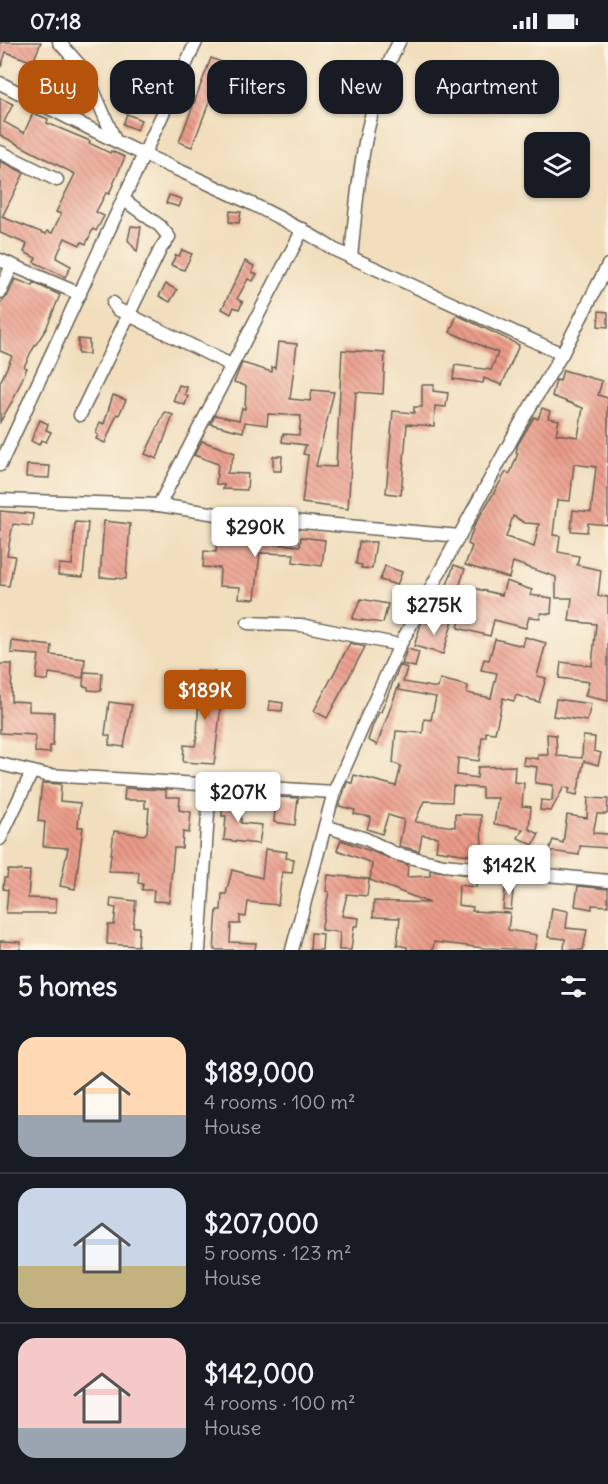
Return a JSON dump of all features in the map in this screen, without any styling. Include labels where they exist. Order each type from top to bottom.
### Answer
[{"type":"street","points":[[59,42],[85,70],[114,138]]},
{"type":"street","points":[[0,465],[80,294],[103,238],[124,200],[196,42]]},
{"type":"street","points":[[351,258],[360,158],[385,69],[399,42]]},
{"type":"street","points":[[0,83],[145,155],[218,187],[303,229],[351,258],[562,354]]},
{"type":"street","points":[[0,152],[57,180]]},
{"type":"street","points":[[80,415],[161,248],[169,237],[160,226],[124,200]]},
{"type":"street","points":[[159,505],[303,229]]},
{"type":"street","points":[[0,260],[80,294]]},
{"type":"street","points":[[0,292],[12,265]]},
{"type":"street","points":[[292,950],[334,792],[400,645],[520,424],[562,354],[608,265]]},
{"type":"street","points":[[112,303],[117,309],[231,364]]},
{"type":"street","points":[[0,500],[159,505],[223,515],[460,536]]},
{"type":"street","points":[[248,623],[301,625],[400,645]]},
{"type":"street","points":[[0,764],[46,775],[334,792]]},
{"type":"street","points":[[0,839],[32,772]]},
{"type":"street","points":[[199,950],[210,783]]},
{"type":"street","points":[[325,826],[366,839],[396,854],[444,865],[608,881]]},
{"type":"building","points":[[0,42],[41,42],[34,60],[6,52],[1,67]]},
{"type":"building","points":[[207,68],[207,108],[192,147],[179,142],[190,114],[195,114],[195,100]]},
{"type":"building","points":[[0,98],[13,104],[4,122],[24,133],[33,114],[36,114],[48,119],[47,123],[90,141],[89,143],[110,153],[111,151],[125,157],[109,194],[106,193],[96,212],[104,216],[96,231],[93,229],[86,244],[82,242],[80,245],[65,238],[56,258],[71,266],[65,277],[34,262],[36,258],[24,252],[27,244],[0,233],[0,161],[24,173],[2,217],[46,234],[47,231],[52,233],[61,214],[56,212],[75,174],[0,135]]},
{"type":"building","points":[[127,114],[141,120],[137,130],[123,124]]},
{"type":"building","points":[[169,195],[182,199],[179,207],[166,203]]},
{"type":"building","points":[[230,211],[241,212],[239,223],[229,222]]},
{"type":"building","points":[[131,226],[141,227],[137,252],[128,240]]},
{"type":"building","points":[[182,250],[192,254],[184,270],[171,265],[176,255],[179,256]]},
{"type":"building","points":[[245,261],[254,266],[252,272],[257,274],[253,281],[248,279],[237,299],[243,302],[239,309],[234,307],[231,314],[222,309]]},
{"type":"building","points":[[15,279],[33,286],[34,283],[60,295],[46,329],[24,367],[27,368],[13,400],[0,422],[0,383],[12,356],[0,351],[0,304],[8,295]]},
{"type":"building","points":[[166,284],[177,290],[170,302],[159,296]]},
{"type":"building","points":[[599,311],[608,312],[608,327],[598,326]]},
{"type":"building","points":[[457,315],[519,345],[502,385],[484,378],[483,383],[453,379],[455,365],[491,370],[498,353],[450,332]]},
{"type":"building","points":[[78,339],[89,340],[89,354],[78,354]]},
{"type":"building","points":[[278,342],[297,344],[290,399],[310,401],[312,390],[334,392],[316,466],[336,467],[342,350],[385,353],[383,394],[356,392],[348,509],[302,503],[308,455],[303,454],[306,445],[282,442],[283,434],[299,435],[301,416],[268,414],[267,425],[245,422],[243,432],[211,424],[215,415],[239,420],[242,408],[245,409],[246,386],[234,382],[242,363],[272,372],[272,367],[275,368]]},
{"type":"building","points":[[563,370],[602,381],[598,395],[608,398],[608,525],[588,523],[587,532],[571,531],[573,510],[591,512],[596,467],[574,464],[570,501],[557,500],[553,535],[560,536],[558,552],[579,556],[577,565],[601,570],[598,596],[608,597],[608,701],[585,696],[589,682],[559,678],[561,662],[592,666],[596,624],[569,621],[572,598],[556,598],[556,577],[513,562],[509,578],[465,565],[472,546],[468,544],[474,526],[506,472],[510,474],[518,453],[516,453],[518,444],[534,417],[538,419],[542,408],[550,411],[548,418],[559,420],[556,434],[578,437],[583,408],[552,396],[556,380],[560,381]],"holes":[[[513,516],[525,523],[539,524],[534,547],[506,537]]]},
{"type":"building","points":[[179,385],[187,387],[185,394],[188,396],[185,405],[173,401]]},
{"type":"building","points":[[422,385],[434,385],[433,391],[448,393],[446,407],[435,406],[434,426],[407,424],[401,495],[386,493],[393,411],[414,413],[414,407],[422,407]]},
{"type":"building","points":[[113,395],[126,400],[119,415],[117,414],[105,443],[96,439],[98,435],[96,433],[100,422],[104,424]]},
{"type":"building","points":[[165,412],[173,415],[157,459],[145,454]]},
{"type":"building","points":[[40,420],[48,424],[46,430],[51,432],[46,442],[41,440],[39,445],[31,441]]},
{"type":"building","points":[[202,441],[235,453],[227,473],[248,474],[247,490],[223,489],[224,485],[216,484],[218,464],[194,455]]},
{"type":"building","points":[[273,456],[282,456],[281,471],[273,471]]},
{"type":"building","points":[[27,465],[50,466],[49,478],[26,477]]},
{"type":"building","points":[[0,511],[33,514],[32,526],[13,524],[7,555],[15,556],[9,586],[0,585]]},
{"type":"building","points":[[104,521],[130,524],[126,579],[100,577]]},
{"type":"building","points":[[75,522],[88,523],[83,577],[58,575],[59,564],[72,565]]},
{"type":"building","points":[[217,531],[274,536],[274,544],[300,546],[301,537],[325,540],[322,566],[293,562],[294,554],[260,553],[255,599],[239,598],[240,587],[219,586],[220,568],[203,567],[204,551],[216,552]]},
{"type":"building","points":[[359,542],[376,542],[372,569],[361,568],[362,565],[356,564]]},
{"type":"building","points":[[454,565],[465,569],[458,590],[447,585]]},
{"type":"building","points":[[385,566],[402,572],[397,585],[380,580]]},
{"type":"building","points":[[506,581],[532,590],[530,595],[552,598],[551,614],[541,613],[540,618],[529,617],[526,628],[494,620],[490,636],[458,628],[469,587],[502,595]]},
{"type":"building","points":[[361,599],[388,604],[383,623],[352,619]]},
{"type":"building","points":[[441,618],[453,620],[443,654],[414,646],[422,621],[439,626]]},
{"type":"building","points":[[525,637],[546,643],[537,676],[546,678],[539,702],[516,695],[514,701],[503,698],[495,733],[486,732],[486,737],[482,737],[479,761],[458,758],[457,775],[477,778],[478,767],[515,766],[514,782],[524,783],[522,806],[531,807],[529,829],[539,834],[533,845],[518,838],[523,829],[494,824],[498,798],[482,798],[482,788],[453,786],[452,802],[424,801],[415,822],[455,827],[455,814],[481,815],[482,857],[436,850],[438,837],[422,835],[419,851],[399,846],[404,820],[388,815],[382,834],[367,829],[371,817],[354,814],[355,810],[339,806],[347,782],[352,783],[354,775],[396,786],[401,766],[393,763],[396,731],[423,733],[424,719],[431,720],[436,697],[399,690],[399,684],[377,745],[368,740],[400,665],[407,668],[403,682],[438,688],[440,679],[468,686],[467,693],[491,698],[497,673],[481,670],[484,659],[489,660],[495,639],[523,646]]},
{"type":"building","points":[[12,641],[52,646],[51,655],[85,659],[83,678],[49,673],[48,681],[36,679],[39,655],[11,653]]},
{"type":"building","points":[[350,643],[365,647],[327,718],[314,711]]},
{"type":"building","points":[[407,649],[419,652],[415,667],[402,664]]},
{"type":"building","points":[[0,664],[12,664],[11,701],[29,702],[29,711],[54,712],[53,746],[50,746],[50,753],[35,752],[35,735],[0,733]]},
{"type":"building","points":[[196,671],[215,672],[214,699],[220,699],[220,714],[214,764],[183,762],[184,745],[195,746],[197,736],[199,693],[194,693]]},
{"type":"building","points":[[84,672],[102,673],[101,691],[88,690],[88,687],[83,686]]},
{"type":"building","points":[[556,699],[591,704],[587,721],[553,716]]},
{"type":"building","points":[[270,701],[283,703],[282,711],[269,710]]},
{"type":"building","points":[[109,702],[132,705],[124,747],[109,745],[110,736],[105,735]]},
{"type":"building","points":[[547,734],[556,735],[557,756],[582,758],[583,736],[595,737],[594,751],[601,753],[598,765],[584,761],[577,795],[568,793],[570,789],[564,787],[551,811],[540,810],[541,800],[552,801],[553,785],[535,783],[537,767],[523,765],[524,757],[538,759],[538,755],[548,755]]},
{"type":"building","points":[[42,783],[61,784],[60,801],[80,803],[78,827],[83,827],[75,889],[60,886],[68,848],[43,846],[45,822],[38,821]]},
{"type":"building","points":[[125,788],[166,790],[166,797],[180,797],[179,810],[191,812],[189,833],[183,832],[182,848],[174,848],[169,902],[153,901],[154,890],[142,890],[143,884],[138,883],[139,872],[109,871],[114,831],[144,835],[147,832],[149,808],[145,808],[145,800],[124,800]]},
{"type":"building","points":[[223,795],[242,800],[241,823],[262,825],[259,844],[224,840],[226,816],[222,816]]},
{"type":"building","points":[[276,797],[298,798],[295,825],[274,822]]},
{"type":"building","points":[[588,798],[608,799],[607,814],[597,814],[593,833],[608,834],[608,848],[580,846],[579,855],[549,851],[553,840],[563,843],[567,815],[587,818]]},
{"type":"building","points":[[341,840],[408,865],[407,877],[430,876],[430,870],[477,876],[476,887],[459,885],[458,905],[473,907],[472,911],[510,913],[508,930],[537,935],[534,950],[484,948],[434,942],[433,950],[407,950],[407,947],[397,945],[400,918],[373,917],[374,901],[430,903],[370,880],[372,863],[337,850]]},
{"type":"building","points":[[265,849],[287,852],[286,858],[294,859],[292,873],[282,872],[278,905],[248,902],[246,917],[240,916],[240,924],[231,924],[230,942],[256,943],[255,950],[214,950],[217,910],[221,910],[222,894],[226,894],[232,870],[262,878]]},
{"type":"building","points":[[8,870],[30,871],[28,898],[56,899],[56,913],[6,913],[8,890],[3,889],[4,878],[7,878]]},
{"type":"building","points":[[328,875],[369,879],[367,896],[347,894],[342,916],[359,918],[358,926],[354,926],[351,950],[339,950],[340,932],[321,930],[329,892],[326,891]]},
{"type":"building","points":[[506,881],[514,882],[511,910],[503,909]]},
{"type":"building","points":[[578,886],[608,889],[608,906],[592,905],[592,909],[575,906]]},
{"type":"building","points":[[111,898],[136,901],[133,927],[139,927],[138,946],[107,944],[108,925],[114,925],[116,908],[110,907]]},
{"type":"building","points":[[552,908],[568,911],[566,928],[587,930],[583,950],[564,950],[565,939],[548,937]]},
{"type":"building","points":[[311,933],[323,934],[322,950],[310,950]]},
{"type":"building","points":[[0,941],[21,942],[20,950],[0,950]]}]
